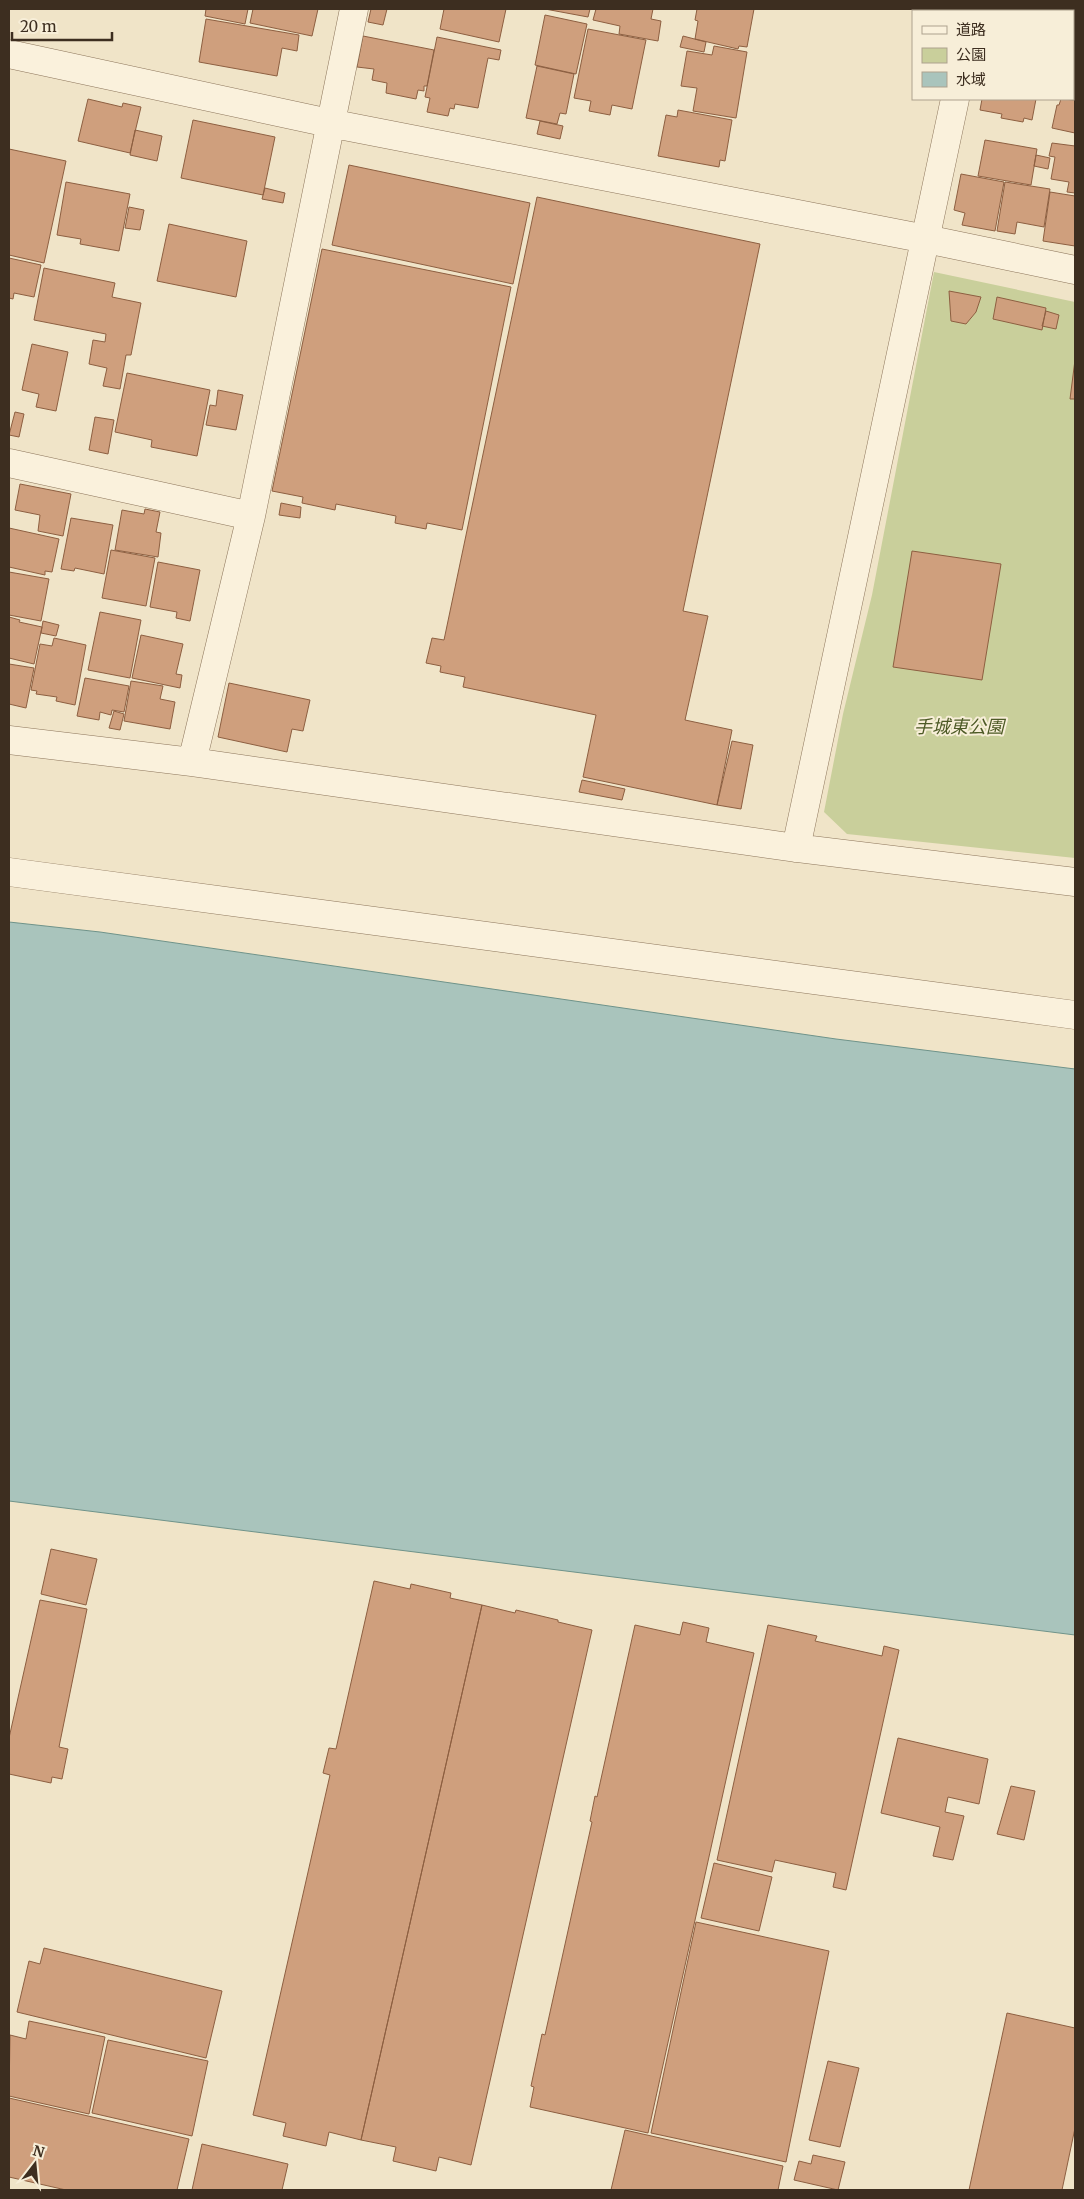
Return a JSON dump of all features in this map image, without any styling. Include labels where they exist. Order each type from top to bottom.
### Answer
[{"type":"street","points":[[192,762],[250,516],[329,123],[354,9]]},
{"type":"street","points":[[9,54],[329,123],[926,239],[1075,270]]},
{"type":"street","points":[[796,848],[955,100]]},
{"type":"street","points":[[9,463],[250,516]]},
{"type":"street","points":[[9,740],[192,762],[796,848],[1075,882]]},
{"type":"street","points":[[9,872],[1075,1015]]},
{"type":"green space","name":"手城東公園","points":[[934,272],[1075,302],[1075,858],[847,834],[824,812],[843,714],[872,595]]},
{"type":"water","points":[[9,922],[100,932],[836,1039],[1075,1069],[1075,1635],[9,1501]]},
{"type":"building","points":[[206,9],[248,9],[245,24],[205,16]]},
{"type":"building","points":[[253,9],[318,9],[312,36],[250,23]]},
{"type":"building","points":[[371,9],[387,9],[383,25],[368,22]]},
{"type":"building","points":[[444,9],[506,9],[499,42],[440,29]]},
{"type":"building","points":[[545,9],[590,9],[588,17]]},
{"type":"building","points":[[596,9],[653,9],[651,19],[661,21],[658,41],[619,34],[620,26],[593,20]]},
{"type":"building","points":[[697,9],[754,9],[747,47],[739,46],[738,49],[695,39],[698,21],[695,20]]},
{"type":"building","points":[[545,15],[587,24],[576,74],[535,65]]},
{"type":"building","points":[[206,19],[299,35],[297,51],[282,48],[277,76],[199,62]]},
{"type":"building","points":[[588,29],[646,40],[632,109],[612,105],[610,115],[589,111],[591,101],[574,98]]},
{"type":"building","points":[[363,36],[434,50],[427,86],[424,86],[424,91],[418,90],[416,99],[386,93],[387,83],[372,80],[374,69],[357,67]]},
{"type":"building","points":[[683,36],[706,42],[704,52],[680,47]]},
{"type":"building","points":[[437,37],[501,50],[499,60],[488,58],[478,108],[455,104],[454,109],[450,108],[448,116],[427,112],[430,98],[425,97]]},
{"type":"building","points":[[714,46],[747,52],[736,118],[693,111],[697,88],[681,86],[687,51],[712,55]]},
{"type":"building","points":[[537,66],[574,74],[566,114],[560,113],[557,124],[526,118]]},
{"type":"building","points":[[88,99],[122,107],[123,103],[141,107],[130,153],[78,141]]},
{"type":"building","points":[[982,100],[1036,100],[1032,120],[1024,118],[1023,122],[1001,118],[1002,114],[980,110]]},
{"type":"building","points":[[1061,100],[1075,100],[1075,133],[1052,128],[1057,105],[1059,105]]},
{"type":"building","points":[[678,110],[732,120],[725,161],[720,160],[719,167],[658,156],[666,115],[677,117]]},
{"type":"building","points":[[193,120],[275,137],[263,195],[181,178]]},
{"type":"building","points":[[540,121],[563,126],[560,139],[537,134]]},
{"type":"building","points":[[135,130],[162,136],[157,161],[130,155]]},
{"type":"building","points":[[985,140],[1037,149],[1031,185],[978,176]]},
{"type":"building","points":[[1052,143],[1075,146],[1075,193],[1067,192],[1069,182],[1051,179],[1055,157],[1049,156]]},
{"type":"building","points":[[9,149],[66,161],[44,263],[9,255]]},
{"type":"building","points":[[1036,155],[1050,158],[1048,169],[1034,166]]},
{"type":"building","points":[[349,165],[530,203],[513,284],[332,245]]},
{"type":"building","points":[[961,174],[1004,182],[995,231],[962,225],[965,213],[954,210]]},
{"type":"building","points":[[66,182],[130,194],[119,251],[80,244],[81,239],[57,235]]},
{"type":"building","points":[[1005,182],[1050,189],[1044,227],[1017,222],[1015,234],[997,231]]},
{"type":"building","points":[[265,188],[285,193],[283,203],[262,199]]},
{"type":"building","points":[[1050,192],[1075,196],[1075,246],[1043,241]]},
{"type":"building","points":[[537,197],[760,244],[683,611],[708,616],[685,720],[732,730],[717,805],[583,777],[596,715],[463,687],[465,677],[440,672],[441,666],[426,663],[432,638],[444,640]]},
{"type":"building","points":[[129,207],[144,210],[140,230],[125,228]]},
{"type":"building","points":[[169,224],[247,241],[236,297],[157,281]]},
{"type":"building","points":[[322,249],[511,287],[462,530],[427,523],[426,529],[395,523],[396,516],[336,504],[335,510],[302,503],[303,497],[272,491]]},
{"type":"building","points":[[9,258],[41,265],[34,297],[14,293],[13,299],[9,298]]},
{"type":"building","points":[[44,268],[115,283],[112,297],[141,303],[131,355],[126,355],[120,389],[103,386],[107,368],[89,364],[93,340],[105,342],[106,334],[34,320]]},
{"type":"building","points":[[949,291],[981,297],[976,312],[966,324],[951,321]]},
{"type":"building","points":[[997,297],[1046,308],[1042,330],[993,319]]},
{"type":"building","points":[[1046,311],[1059,315],[1056,329],[1042,326]]},
{"type":"building","points":[[32,344],[68,352],[56,411],[36,407],[39,394],[22,390]]},
{"type":"building","points":[[1075,360],[1075,399],[1070,399]]},
{"type":"building","points":[[127,373],[210,390],[197,456],[151,447],[152,440],[115,432]]},
{"type":"building","points":[[218,390],[243,395],[236,430],[206,425],[210,405],[216,406]]},
{"type":"building","points":[[15,412],[24,414],[19,437],[9,435]]},
{"type":"building","points":[[95,417],[114,420],[108,454],[89,450]]},
{"type":"building","points":[[20,484],[71,494],[63,536],[38,531],[40,515],[15,510]]},
{"type":"building","points":[[281,503],[301,507],[300,518],[279,515]]},
{"type":"building","points":[[145,509],[160,512],[156,532],[161,533],[158,557],[115,550],[122,510],[144,514]]},
{"type":"building","points":[[71,518],[113,525],[104,574],[75,568],[74,571],[61,569]]},
{"type":"building","points":[[9,528],[59,539],[52,572],[45,571],[45,575],[9,567]]},
{"type":"building","points":[[111,550],[155,558],[146,606],[102,598]]},
{"type":"building","points":[[912,551],[1001,564],[982,680],[893,667]]},
{"type":"building","points":[[158,562],[200,570],[190,621],[176,618],[177,612],[150,607]]},
{"type":"building","points":[[9,572],[49,579],[41,621],[9,615]]},
{"type":"building","points":[[100,612],[141,620],[130,678],[88,670]]},
{"type":"building","points":[[9,617],[20,620],[19,622],[42,627],[34,664],[9,658]]},
{"type":"building","points":[[43,621],[59,625],[56,636],[41,633]]},
{"type":"building","points":[[141,635],[183,644],[176,674],[182,675],[180,688],[132,678]]},
{"type":"building","points":[[54,638],[86,645],[75,705],[56,701],[57,697],[36,694],[37,691],[31,690],[40,644],[52,646]]},
{"type":"building","points":[[9,664],[34,668],[26,708],[9,704]]},
{"type":"building","points":[[85,678],[129,686],[124,712],[112,710],[111,715],[100,712],[99,720],[77,716]]},
{"type":"building","points":[[131,681],[163,686],[160,699],[175,702],[170,729],[124,721]]},
{"type":"building","points":[[229,683],[310,700],[303,731],[292,729],[287,752],[218,737]]},
{"type":"building","points":[[114,711],[124,714],[120,730],[109,728]]},
{"type":"building","points":[[732,741],[753,745],[741,809],[717,805]]},
{"type":"building","points":[[582,780],[625,789],[622,800],[579,792]]},
{"type":"building","points":[[51,1549],[97,1559],[86,1605],[41,1594]]},
{"type":"building","points":[[374,1581],[410,1589],[411,1584],[451,1593],[450,1598],[482,1605],[361,2140],[329,2132],[326,2146],[283,2136],[286,2123],[253,2115],[330,1775],[323,1773],[329,1748],[336,1749]]},
{"type":"building","points":[[40,1600],[87,1609],[59,1747],[68,1749],[62,1779],[52,1777],[51,1783],[9,1774],[9,1738]]},
{"type":"building","points":[[482,1605],[515,1613],[516,1610],[592,1630],[471,2165],[439,2157],[436,2171],[393,2161],[396,2147],[361,2140]]},
{"type":"building","points":[[683,1622],[709,1628],[706,1642],[754,1653],[648,2133],[530,2107],[534,2087],[531,2086],[542,2034],[545,2035],[592,1822],[590,1821],[595,1796],[597,1797],[635,1625],[680,1635]]},
{"type":"building","points":[[768,1625],[817,1636],[815,1641],[882,1656],[884,1646],[899,1650],[846,1890],[833,1887],[836,1873],[775,1860],[772,1872],[717,1860]]},
{"type":"building","points":[[898,1738],[988,1759],[979,1804],[948,1797],[945,1812],[964,1816],[953,1860],[933,1856],[940,1827],[881,1813]]},
{"type":"building","points":[[1011,1786],[1035,1791],[1024,1840],[997,1834]]},
{"type":"building","points":[[714,1863],[772,1877],[759,1931],[701,1918]]},
{"type":"building","points":[[696,1922],[829,1951],[786,2162],[651,2133]]},
{"type":"building","points":[[44,1948],[222,1991],[206,2058],[17,2012],[29,1961],[40,1964]]},
{"type":"building","points":[[1007,2013],[1075,2028],[1075,2128],[1062,2190],[969,2190]]},
{"type":"building","points":[[29,2021],[105,2037],[89,2114],[9,2096],[10,2035],[26,2039]]},
{"type":"building","points":[[108,2040],[208,2061],[192,2136],[92,2113]]},
{"type":"building","points":[[828,2061],[859,2068],[840,2147],[809,2140]]},
{"type":"building","points":[[9,2098],[189,2139],[177,2190],[66,2190],[9,2177]]},
{"type":"building","points":[[625,2130],[783,2166],[778,2190],[611,2190]]},
{"type":"building","points":[[202,2144],[288,2164],[282,2190],[192,2190]]},
{"type":"building","points":[[813,2155],[845,2162],[838,2190],[794,2180],[799,2161],[811,2164]]}]
